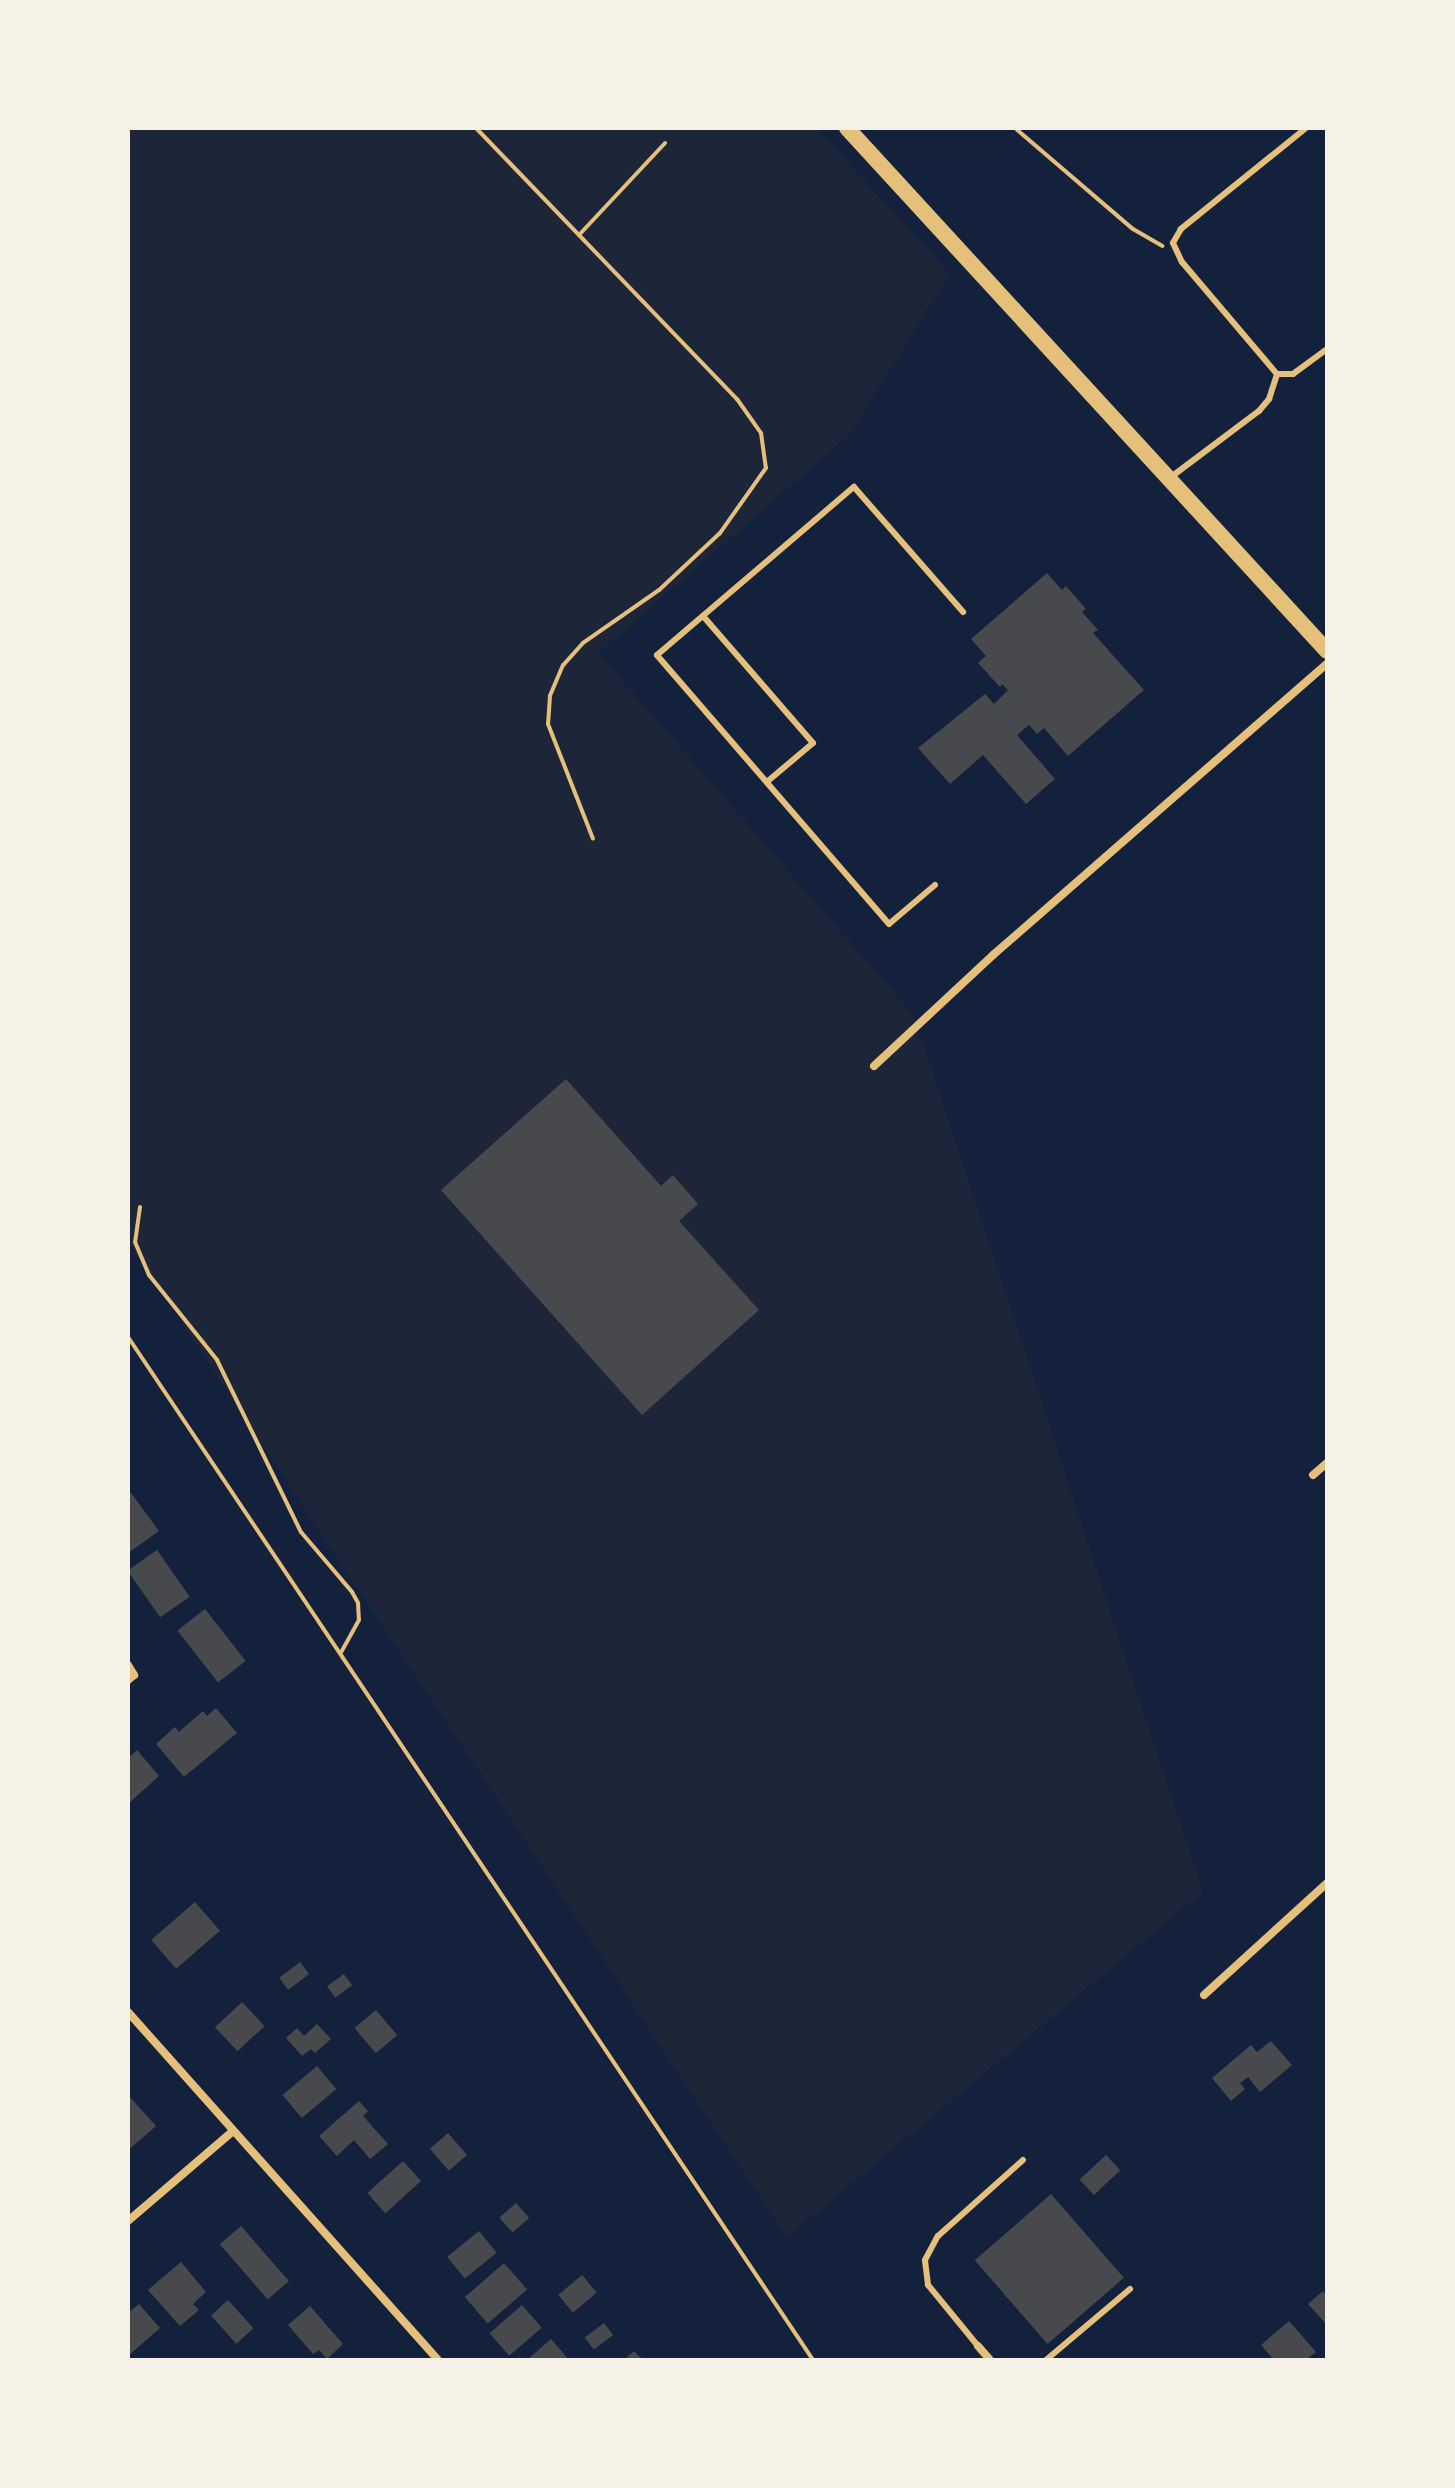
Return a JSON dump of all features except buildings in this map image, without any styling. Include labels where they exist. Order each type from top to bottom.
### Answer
[{"type":"main road","points":[[847,128],[1327,651]]},
{"type":"street","points":[[874,1066],[1005,944],[1327,664]]},
{"type":"street","points":[[1313,1475],[1327,1463]]},
{"type":"street","points":[[128,1665],[134,1675],[128,1680]]},
{"type":"street","points":[[1204,1995],[1327,1883]]},
{"type":"street","points":[[128,2012],[438,2360]]},
{"type":"street","points":[[128,2221],[232,2132]]},
{"type":"street","points":[[978,2346],[990,2360]]},
{"type":"lane","points":[[1277,374],[1175,251],[1175,236],[1306,128]]},
{"type":"lane","points":[[1277,374],[1293,374],[1327,349]]},
{"type":"lane","points":[[1169,478],[1259,411],[1269,399],[1277,374]]},
{"type":"lane","points":[[935,885],[889,924],[657,655],[854,487],[963,612]]},
{"type":"lane","points":[[703,616],[813,743],[768,781]]},
{"type":"lane","points":[[978,2346],[928,2285],[925,2260],[938,2236],[1023,2160]]},
{"type":"lane","points":[[1046,2360],[1130,2289]]},
{"type":"path","points":[[476,128],[737,399],[761,433],[766,468],[720,533],[659,590],[583,643],[563,665],[550,696],[548,724],[593,839]]},
{"type":"path","points":[[1015,128],[1133,229],[1175,251]]},
{"type":"path","points":[[579,235],[665,143]]},
{"type":"path","points":[[140,1207],[135,1242],[149,1275],[217,1360],[301,1532],[358,1603],[359,1620],[341,1652]]},
{"type":"path","points":[[128,1337],[813,2360]]},
{"type":"shaded area","points":[[128,128],[816,128],[950,274],[849,435],[598,653],[914,1016],[1203,1892],[787,2237],[128,1241]]}]
